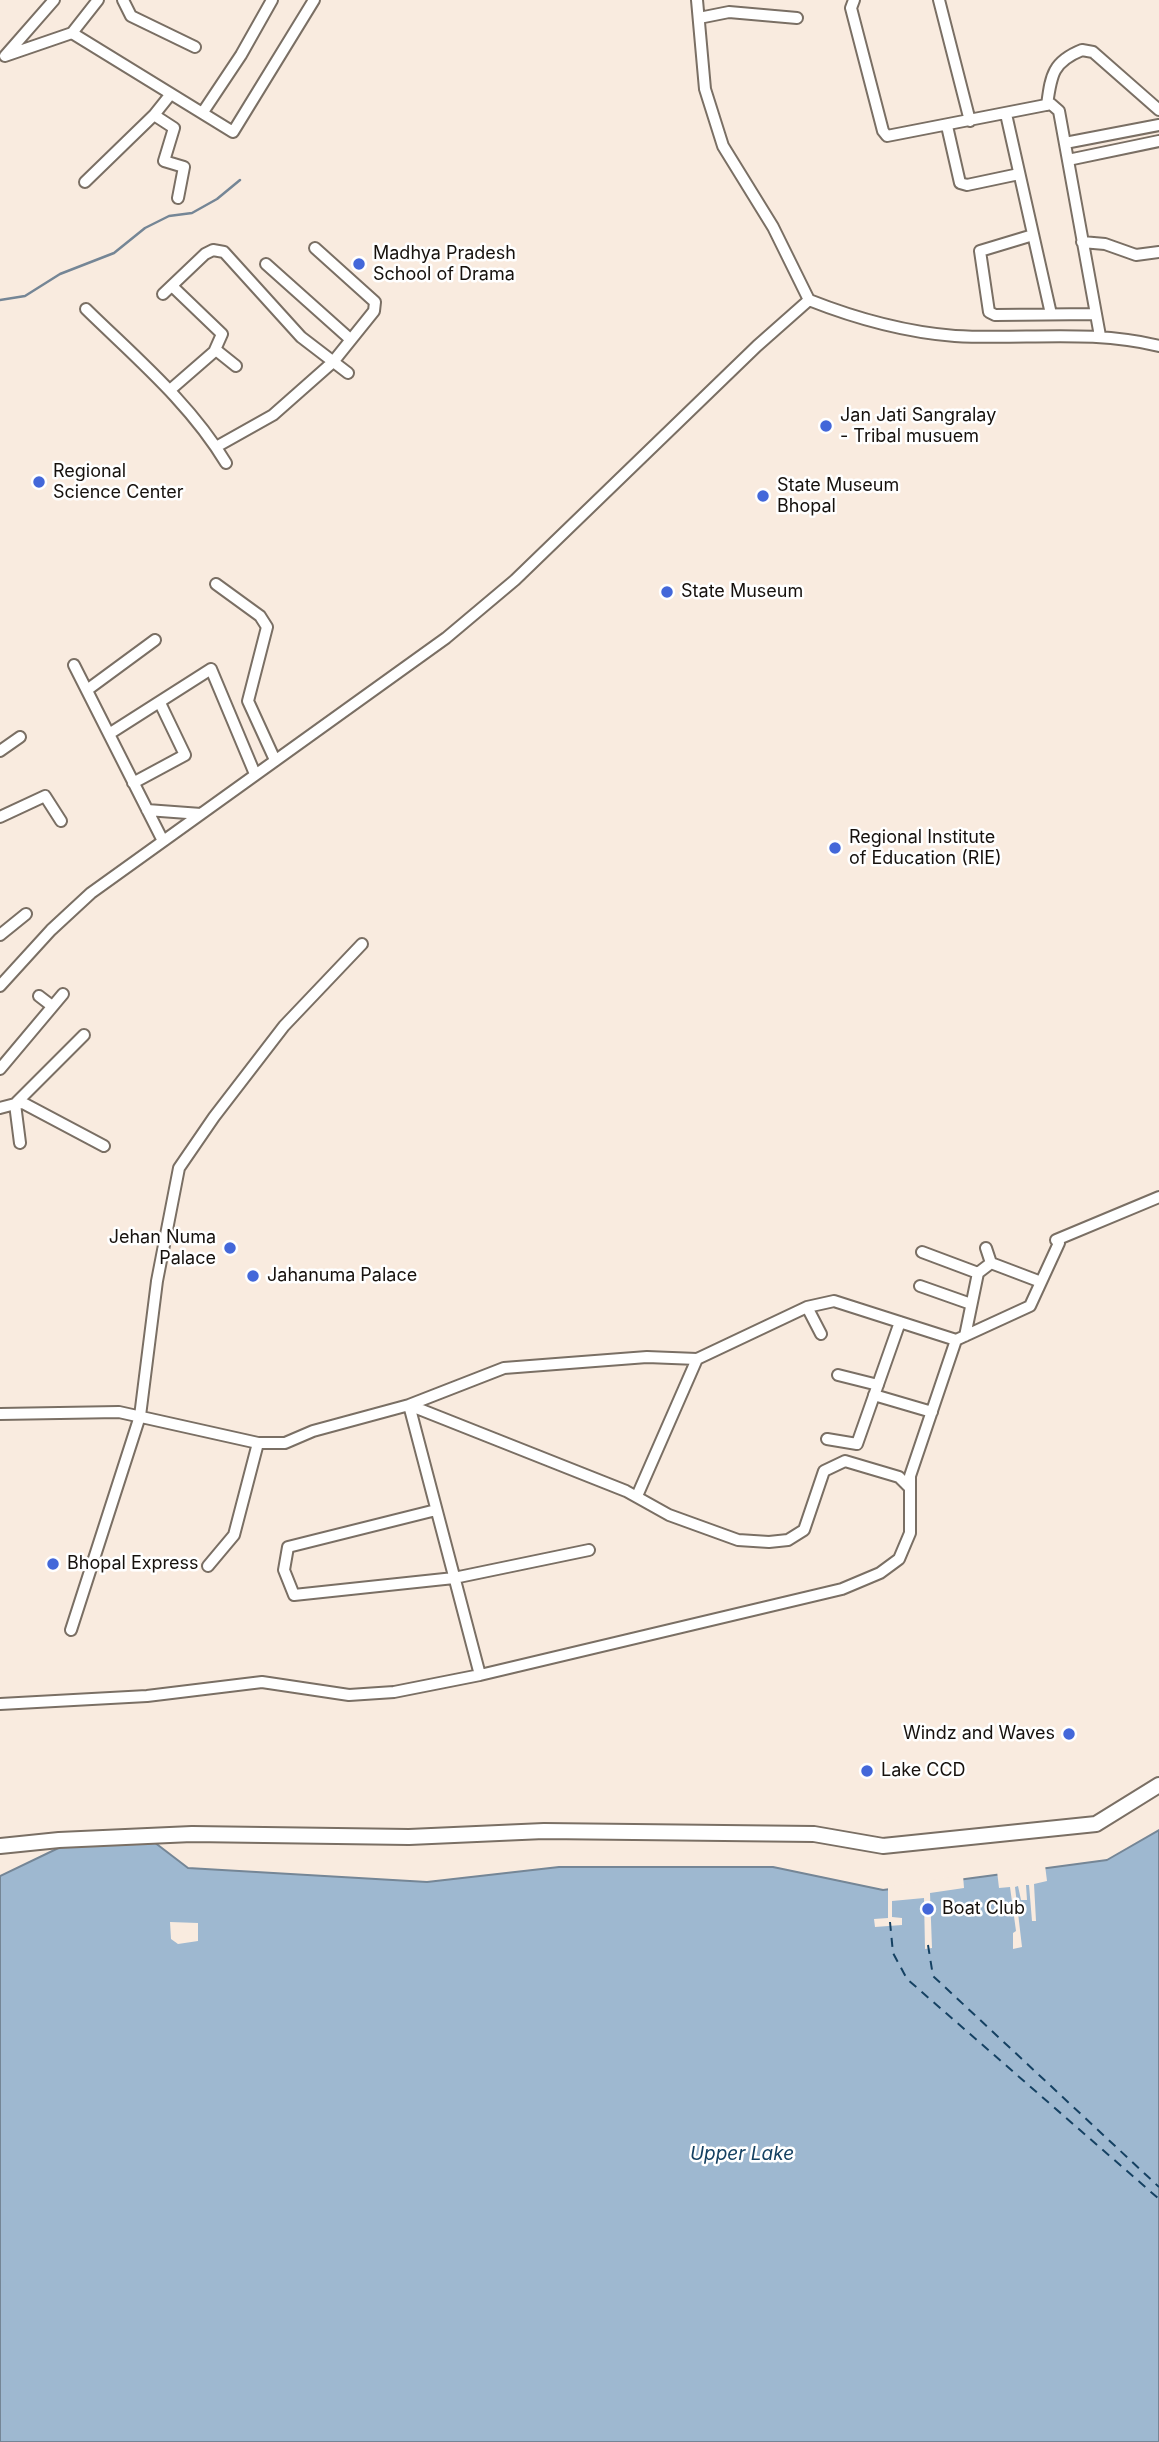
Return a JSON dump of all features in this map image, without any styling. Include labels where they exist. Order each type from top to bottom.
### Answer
[{"type":"street","points":[[3,57],[54,0]]},
{"type":"street","points":[[3,57],[72,33],[98,0]]},
{"type":"street","points":[[123,0],[131,16],[195,47]]},
{"type":"street","points":[[203,112],[241,55],[272,0]]},
{"type":"street","points":[[72,33],[233,132],[314,0]]},
{"type":"street","points":[[697,0],[705,89],[723,146],[773,227],[809,300],[858,320],[954,335],[1100,336],[1158,345]]},
{"type":"street","points":[[729,0],[729,12]]},
{"type":"street","points":[[853,0],[851,8],[883,131],[893,137],[1051,104],[1059,111],[1100,336]]},
{"type":"street","points":[[939,0],[970,121]]},
{"type":"street","points":[[699,18],[729,12],[797,18]]},
{"type":"street","points":[[1047,105],[1051,76],[1057,66],[1082,50],[1093,52],[1159,110]]},
{"type":"street","points":[[85,182],[154,115],[170,94]]},
{"type":"street","points":[[1006,114],[1051,314]]},
{"type":"street","points":[[154,115],[174,128],[164,160],[184,167],[178,198]]},
{"type":"street","points":[[1065,143],[1159,125]]},
{"type":"street","points":[[947,126],[960,183],[967,185],[1019,174]]},
{"type":"street","points":[[1068,160],[1159,141]]},
{"type":"street","points":[[1033,235],[980,251],[986,306],[995,315],[1095,314]]},
{"type":"street","points":[[1082,242],[1105,244],[1136,255],[1159,252]]},
{"type":"street","points":[[216,447],[273,415],[333,362],[374,311],[375,302],[315,248]]},
{"type":"street","points":[[163,295],[205,254],[213,250],[224,252],[301,337],[348,373]]},
{"type":"street","points":[[266,264],[350,339]]},
{"type":"street","points":[[170,390],[214,352],[222,334],[172,286]]},
{"type":"street","points":[[0,985],[91,892],[446,638],[515,580],[757,346],[809,300]]},
{"type":"street","points":[[86,309],[170,390],[208,434],[226,463]]},
{"type":"street","points":[[214,352],[220,352],[236,366]]},
{"type":"street","points":[[216,584],[260,616],[267,627],[248,701],[275,760]]},
{"type":"street","points":[[87,690],[155,640]]},
{"type":"street","points":[[74,665],[163,841]]},
{"type":"street","points":[[109,734],[211,669],[255,774]]},
{"type":"street","points":[[133,783],[185,755],[160,703]]},
{"type":"street","points":[[0,751],[20,737]]},
{"type":"street","points":[[0,817],[45,796],[61,821]]},
{"type":"street","points":[[147,810],[201,814]]},
{"type":"street","points":[[0,935],[26,914]]},
{"type":"street","points":[[71,1630],[140,1416],[157,1281],[179,1168],[214,1116],[284,1026],[362,944]]},
{"type":"street","points":[[0,1069],[63,993]]},
{"type":"street","points":[[38,996],[52,1006]]},
{"type":"street","points":[[16,1104],[84,1035]]},
{"type":"street","points":[[16,1104],[20,1143]]},
{"type":"street","points":[[0,1108],[31,1104],[104,1146]]},
{"type":"street","points":[[0,1414],[119,1412],[258,1443],[285,1443],[313,1431],[409,1405],[505,1368],[647,1357],[697,1359],[807,1307],[834,1301],[960,1338],[1030,1307],[1059,1243],[1056,1240],[1159,1197]]},
{"type":"street","points":[[986,1248],[991,1264]]},
{"type":"street","points":[[922,1252],[978,1273]]},
{"type":"street","points":[[991,1264],[1041,1282]]},
{"type":"street","points":[[0,1704],[147,1696],[262,1682],[349,1695],[383,1693],[480,1675],[842,1589],[880,1573],[899,1559],[910,1533],[910,1476],[960,1338],[978,1273],[991,1264]]},
{"type":"street","points":[[920,1286],[971,1304]]},
{"type":"street","points":[[807,1307],[821,1334]]},
{"type":"street","points":[[827,1439],[857,1444],[900,1322]]},
{"type":"street","points":[[637,1496],[697,1359]]},
{"type":"street","points":[[838,1375],[932,1412]]},
{"type":"street","points":[[409,1405],[637,1496],[669,1515],[738,1540],[769,1542],[788,1539],[804,1530],[824,1471],[845,1461],[899,1477],[910,1488]]},
{"type":"street","points":[[409,1405],[480,1675]]},
{"type":"street","points":[[208,1566],[234,1535],[258,1443]]},
{"type":"street","points":[[436,1510],[288,1547],[284,1570],[294,1595],[454,1578],[589,1550]]},
{"type":"street","points":[[0,1846],[59,1840],[192,1834],[409,1837],[544,1831],[814,1834],[883,1846],[1096,1824],[1159,1785]]},
{"type":"water","name":"Upper Lake","points":[[1159,1830],[1159,2442],[0,2442],[0,1876],[71,1842],[154,1842],[188,1868],[427,1882],[559,1867],[773,1867],[883,1890],[1107,1860]]},
{"type":"pier","points":[[1045,1865],[1047,1881],[1034,1884],[1036,1921],[1032,1921],[1029,1885],[1026,1885],[1027,1900],[1021,1900],[1018,1886],[1015,1887],[1022,1947],[1013,1949],[1013,1933],[1016,1931],[1010,1887],[999,1888],[997,1871]]},
{"type":"pier","name":"Boat Club","points":[[963,1875],[964,1888],[930,1893],[932,1948],[925,1949],[924,1898],[892,1901],[892,1917],[902,1918],[902,1925],[875,1927],[874,1919],[888,1918],[888,1886]]},
{"type":"pier","points":[[170,1922],[198,1923],[198,1941],[178,1944],[171,1939]]},
{"type":"waterway","points":[[0,300],[25,296],[60,274],[114,253],[145,228],[169,216],[192,213],[217,199],[240,180]]},
{"type":"ferry route","points":[[890,1922],[893,1953],[907,1979],[1159,2199]]},
{"type":"ferry route","points":[[928,1945],[933,1976],[1159,2187]]},
{"type":"place","name":"Madhya Pradesh School of Drama","points":[[359,264]]},
{"type":"place","name":"Jan Jati Sangralay - Tribal musuem","points":[[826,426]]},
{"type":"place","name":"Regional Science Center","points":[[39,482]]},
{"type":"place","name":"State Museum Bhopal","points":[[763,496]]},
{"type":"place","name":"State Museum","points":[[667,592]]},
{"type":"place","name":"Regional Institute of Education (RIE)","points":[[835,848]]},
{"type":"place","name":"Jehan Numa Palace","points":[[230,1248]]},
{"type":"place","name":"Jahanuma Palace","points":[[253,1276]]},
{"type":"place","name":"Bhopal Express","points":[[53,1564]]},
{"type":"place","name":"Windz and Waves","points":[[1069,1734]]},
{"type":"place","name":"Lake CCD","points":[[867,1771]]},
{"type":"place","name":"Boat Club","points":[[928,1909]]}]
